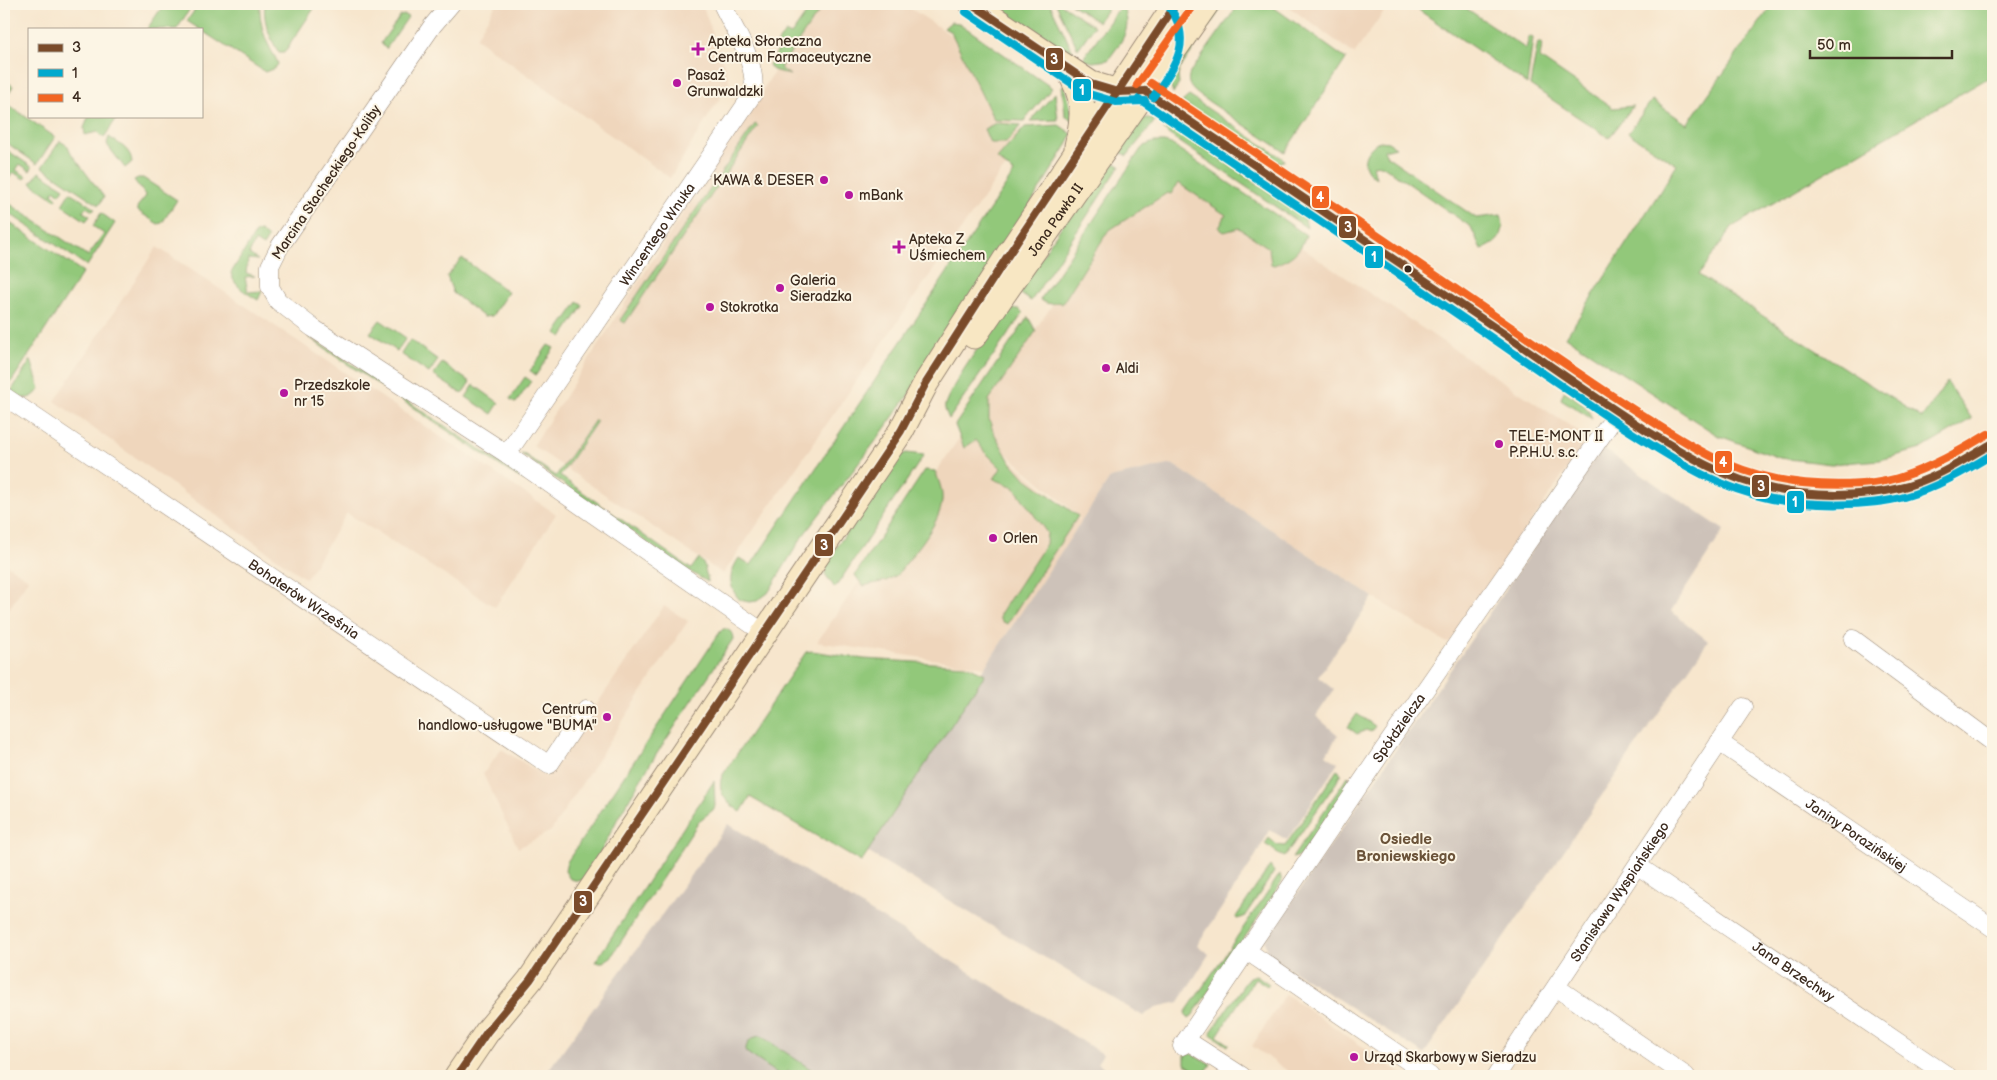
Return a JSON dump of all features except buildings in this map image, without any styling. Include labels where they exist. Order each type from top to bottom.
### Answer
[{"type":"main road","points":[[972,4],[1097,87],[1118,92],[1145,91]]},
{"type":"main road","name":"Jana Pawła II","points":[[901,431],[924,406],[998,304],[1206,4]]},
{"type":"main road","points":[[1165,9],[1172,41],[1169,57]]},
{"type":"main road","name":"Jana Pawła II","points":[[457,1076],[487,1032],[527,984],[901,431],[926,383],[1118,92],[1165,9]]},
{"type":"main road","points":[[1068,69],[1081,95],[1083,112],[1083,122],[1074,156]]},
{"type":"main road","name":"Jana Pawła II","points":[[475,1076],[500,1036],[527,984]]},
{"type":"street","name":"Marcina Stacheckiego-Koliby","points":[[451,4],[433,25],[280,246],[270,266],[270,287],[278,301],[313,328],[507,454],[764,633]]},
{"type":"street","name":"Wincentego Wnuka","points":[[507,454],[753,94],[752,68],[722,4]]},
{"type":"street","points":[[1145,91],[1618,412],[1697,462],[1774,489],[1806,493],[1854,494],[1900,488],[1933,476],[1993,443]]},
{"type":"street","name":"Bohaterów Września","points":[[4,396],[549,765],[586,709]]},
{"type":"street","name":"Spółdzielcza","points":[[1242,1076],[1184,1043],[1384,748],[1618,412]]},
{"type":"street","points":[[1853,639],[1993,743]]},
{"type":"street","name":"Stanisława Wyspiańskiego","points":[[1496,1076],[1638,866],[1742,707]]},
{"type":"street","name":"Janiny Porazińskiej","points":[[1719,742],[1993,928]]},
{"type":"street","name":"Jana Brzechwy","points":[[1638,866],[1948,1076]]},
{"type":"street","points":[[1247,952],[1430,1076]]},
{"type":"street","points":[[1556,987],[1686,1076]]},
{"type":"shaded area","points":[[496,4],[702,4],[730,82],[670,178],[476,38]]},
{"type":"shaded area","points":[[818,4],[904,4],[970,48],[1025,145],[999,175],[723,574],[533,446]]},
{"type":"shaded area","points":[[1285,4],[1389,4],[1354,54]]},
{"type":"shaded area","points":[[1162,148],[1315,257],[1588,438],[1451,640],[1447,643],[1373,597],[1172,464],[1110,478],[985,667],[817,642]],"holes":[[[995,444],[1078,515],[1080,521],[994,445]]]},
{"type":"shaded area","points":[[157,247],[556,514],[495,607],[347,513],[306,579],[55,401]]},
{"type":"shaded area","points":[[1602,448],[1724,530],[1671,611],[1708,641],[1424,1054],[1267,954],[1265,941]]},
{"type":"shaded area","points":[[1172,464],[1373,597],[1318,677],[1334,690],[1316,716],[1338,735],[1326,755],[1338,763],[1287,840],[1270,830],[1252,862],[1197,945],[1209,954],[1179,1002],[1156,1007],[1143,1016],[864,850],[1110,478]]},
{"type":"shaded area","points":[[4,563],[28,579],[4,617]]},
{"type":"shaded area","name":"Centrum handlowo-usługowe \"BUMA\"","points":[[664,606],[688,621],[551,831],[518,848],[483,774],[501,749],[547,777]]},
{"type":"shaded area","points":[[728,824],[1103,1054],[1097,1063],[1115,1076],[544,1076]]},
{"type":"shaded area","points":[[1286,994],[1405,1076],[1295,1076],[1252,1046]]},
{"type":"green space","points":[[164,4],[193,4],[178,28],[148,28]]},
{"type":"green space","points":[[199,4],[260,4],[263,31],[278,64],[275,68],[265,72],[202,31],[202,28],[198,28],[187,21]]},
{"type":"green space","points":[[265,4],[317,4],[284,53],[279,53],[270,36],[265,17]]},
{"type":"green space","points":[[813,4],[824,4],[780,68],[790,75],[773,70],[769,65],[780,47],[777,44],[785,32],[791,35]]},
{"type":"green space","points":[[987,4],[1050,4],[1074,54],[1072,57]]},
{"type":"green space","points":[[1056,4],[1061,4],[1094,26],[1078,49]]},
{"type":"green space","points":[[1071,4],[1111,4],[1098,22]]},
{"type":"green space","points":[[1122,4],[1127,27],[1118,47],[1108,60],[1093,62],[1082,60]]},
{"type":"green space","points":[[1211,4],[1224,4],[1180,69],[1178,76],[1179,84],[1173,93],[1168,80]]},
{"type":"green space","points":[[1239,4],[1269,4],[1346,59],[1285,152],[1199,95],[1193,90],[1188,81],[1190,73]]},
{"type":"green space","points":[[1421,4],[1460,4],[1526,49],[1529,36],[1533,38],[1527,84],[1420,11],[1418,8]]},
{"type":"green space","points":[[1773,4],[1993,4],[1993,75],[1732,227],[1699,275],[1922,418],[1947,382],[1972,419],[1921,449],[1880,460],[1831,464],[1780,458],[1717,435],[1566,337],[1677,165],[1628,133],[1652,100],[1687,124]]},
{"type":"green space","points":[[400,16],[408,17],[386,49],[381,43]]},
{"type":"green space","points":[[951,22],[959,23],[1052,88],[1024,121],[994,120],[951,32],[944,28]]},
{"type":"green space","points":[[1538,42],[1542,44],[1540,58],[1613,108],[1633,106],[1609,138],[1530,85]]},
{"type":"green space","points":[[4,80],[13,86],[4,101]]},
{"type":"green space","points":[[1064,84],[1074,121],[1065,115],[1062,86]]},
{"type":"green space","points":[[1055,93],[1058,120],[1030,121]]},
{"type":"green space","points":[[1189,96],[1285,160],[1279,163],[1271,162],[1182,102]]},
{"type":"green space","points":[[7,104],[55,137],[37,164],[4,141],[4,105]]},
{"type":"green space","points":[[88,118],[117,118],[105,136],[102,137],[97,132],[85,135],[84,128]]},
{"type":"green space","points":[[1139,119],[1156,119],[1127,156],[1114,148]]},
{"type":"green space","points":[[996,123],[1021,125],[1006,143],[990,143],[984,129]]},
{"type":"green space","points":[[755,124],[758,126],[625,323],[620,320]]},
{"type":"green space","points":[[1168,124],[1304,215],[1307,228],[1168,134],[1164,130]]},
{"type":"green space","points":[[1059,125],[1072,134],[1067,145],[939,352],[875,442],[802,537],[768,593],[757,601],[740,600],[731,585],[731,574],[739,558],[751,565],[1014,173],[997,159],[1025,127]]},
{"type":"green space","points":[[109,137],[124,147],[131,157],[132,162],[125,168],[108,146]]},
{"type":"green space","points":[[60,141],[68,146],[71,153],[104,197],[99,205],[42,167]]},
{"type":"green space","points":[[1380,141],[1388,142],[1396,147],[1384,150],[1387,156],[1476,218],[1501,215],[1503,227],[1500,237],[1492,245],[1481,249],[1471,227],[1382,165],[1373,166],[1376,178],[1367,169],[1365,159],[1370,149]]},
{"type":"green space","points":[[1154,142],[1171,144],[1306,235],[1301,246],[1290,258],[1274,265],[1271,264],[1269,248],[1239,228],[1224,232],[1219,228],[1226,215],[1178,183],[1171,194],[1167,193],[1108,231],[1062,304],[1058,302],[1049,304],[1040,300],[1141,149]]},
{"type":"green space","points":[[4,148],[32,167],[30,171],[20,164],[16,170],[26,176],[24,179],[13,172],[4,186]]},
{"type":"green space","points":[[1107,158],[1120,166],[1031,301],[1021,294],[1020,289]]},
{"type":"green space","points":[[39,172],[64,188],[60,194],[55,190],[52,193],[57,198],[56,200],[31,183]]},
{"type":"green space","points":[[143,178],[177,200],[162,223],[158,224],[138,211],[137,207],[146,196],[134,180]]},
{"type":"green space","points":[[70,192],[95,209],[93,211],[86,207],[83,212],[90,216],[86,221],[62,205]]},
{"type":"green space","points":[[4,200],[88,256],[104,234],[93,226],[101,213],[115,223],[87,266],[4,210]]},
{"type":"green space","points":[[4,219],[83,272],[6,390],[4,389]]},
{"type":"green space","points":[[260,231],[268,238],[263,246],[255,241],[249,254],[258,260],[248,259],[246,273],[255,276],[245,277],[248,292],[262,291],[258,300],[238,286],[231,273],[256,232]]},
{"type":"green space","points":[[462,258],[508,292],[492,316],[484,317],[453,293],[447,276]]},
{"type":"green space","points":[[578,302],[583,306],[562,337],[556,333]]},
{"type":"green space","points":[[1011,309],[1019,309],[1023,313],[949,419],[945,410],[948,396],[985,338]]},
{"type":"green space","points":[[1028,317],[1036,331],[989,400],[989,419],[993,431],[1009,460],[1024,477],[1078,516],[1007,624],[1000,620],[1000,614],[1046,544],[1047,533],[1014,487],[994,479],[1001,468],[976,440],[964,448],[955,425]]},
{"type":"green space","points":[[380,320],[406,338],[397,351],[370,333]]},
{"type":"green space","points":[[309,337],[331,350],[529,482],[514,475]]},
{"type":"green space","points":[[410,340],[438,360],[429,373],[401,354]]},
{"type":"green space","points":[[548,345],[554,348],[536,375],[530,371]]},
{"type":"green space","points":[[31,360],[40,389],[33,396],[26,398],[18,397],[10,393]]},
{"type":"green space","points":[[442,363],[470,382],[462,394],[433,375]]},
{"type":"green space","points":[[525,377],[531,381],[516,403],[510,399]]},
{"type":"green space","points":[[474,385],[499,403],[492,414],[466,397]]},
{"type":"green space","points":[[1564,391],[1585,406],[1592,419],[1561,399]]},
{"type":"green space","points":[[595,420],[597,421],[560,476],[691,569],[699,558],[704,565],[708,582],[680,566],[521,454],[556,476]]},
{"type":"green space","points":[[906,453],[924,455],[835,588],[825,574],[827,561],[899,456]]},
{"type":"green space","points":[[925,470],[935,471],[942,497],[940,510],[931,530],[897,575],[886,581],[863,586],[855,575]]},
{"type":"green space","points":[[723,629],[727,629],[732,633],[733,639],[652,761],[619,816],[587,879],[579,881],[570,879],[565,871],[567,862]]},
{"type":"green space","points":[[812,651],[864,659],[966,665],[985,674],[861,862],[750,797],[741,812],[722,793],[722,776],[806,652]]},
{"type":"green space","points":[[1357,714],[1375,726],[1371,732],[1366,730],[1357,734],[1348,727]]},
{"type":"green space","points":[[1337,770],[1341,773],[1336,783],[1284,857],[1265,844],[1269,838],[1277,845],[1285,846]]},
{"type":"green space","points":[[1348,776],[1352,781],[1300,856],[1292,858]]},
{"type":"green space","points":[[714,781],[715,806],[713,810],[700,820],[611,957],[603,962],[595,962]]},
{"type":"green space","points":[[1270,866],[1274,872],[1244,917],[1237,919],[1236,917]]},
{"type":"green space","points":[[1280,874],[1282,882],[1192,1016],[1188,1018],[1185,1013]]},
{"type":"green space","points":[[1256,975],[1269,984],[1267,986],[1255,978],[1217,1036],[1229,1044],[1228,1046],[1212,1035],[1211,1032],[1249,977]]},
{"type":"green space","points":[[760,1036],[821,1076],[797,1076],[788,1071],[784,1076],[781,1076],[746,1052],[746,1046],[749,1041]]},
{"type":"green space","points":[[1190,1053],[1211,1064],[1203,1076],[1185,1064],[1185,1055]]},
{"type":"transit line","name":"3","points":[[972,4],[1091,84],[1118,92],[1145,91]]},
{"type":"transit line","name":"1","points":[[1153,97],[1175,63],[1181,41],[1180,29],[1167,4]]},
{"type":"transit line","name":"3","points":[[457,1076],[487,1032],[530,980],[901,431],[926,383],[1007,257],[1176,4]]},
{"type":"transit line","name":"4","points":[[1137,85],[1194,4]]},
{"type":"transit line","name":"1","points":[[966,12],[1086,93],[1116,102],[1145,101]]},
{"type":"transit line","name":"4","points":[[1151,83],[1375,233],[1611,395],[1676,437],[1723,462],[1757,475],[1790,481],[1839,485],[1873,483],[1888,481],[1924,468],[1988,434]]},
{"type":"transit line","name":"3","points":[[1145,91],[1623,416],[1689,456],[1720,472],[1754,484],[1788,492],[1820,495],[1870,493],[1900,488],[1925,480],[1993,443]]},
{"type":"transit line","name":"1","points":[[1139,99],[1599,411],[1667,455],[1717,481],[1772,499],[1821,504],[1873,503],[1904,497],[1927,489],[1961,473],[1993,454]]},
{"type":"place","name":"Apteka Słoneczna Centrum Farmaceutyczne","points":[[698,49]]},
{"type":"place","name":"Pasaż Grunwaldzki","points":[[677,83]]},
{"type":"place","name":"KAWA & DESER","points":[[824,180]]},
{"type":"place","name":"mBank","points":[[849,195]]},
{"type":"place","name":"Apteka Z Uśmiechem","points":[[899,247]]},
{"type":"place","name":"Galeria Sieradzka","points":[[780,288]]},
{"type":"place","name":"Stokrotka","points":[[710,307]]},
{"type":"place","name":"Aldi","points":[[1106,368]]},
{"type":"place","name":"Przedszkole nr 15","points":[[284,393]]},
{"type":"place","name":"TELE-MONT II P.P.H.U. s.c.","points":[[1499,444]]},
{"type":"place","name":"Orlen","points":[[993,538]]},
{"type":"place","name":"Centrum handlowo-usługowe \"BUMA\"","points":[[607,717]]},
{"type":"place","name":"Urząd Skarbowy w Sieradzu","points":[[1354,1057]]},
{"type":"district","name":"Osiedle Broniewskiego","points":[[1406,848]]}]
